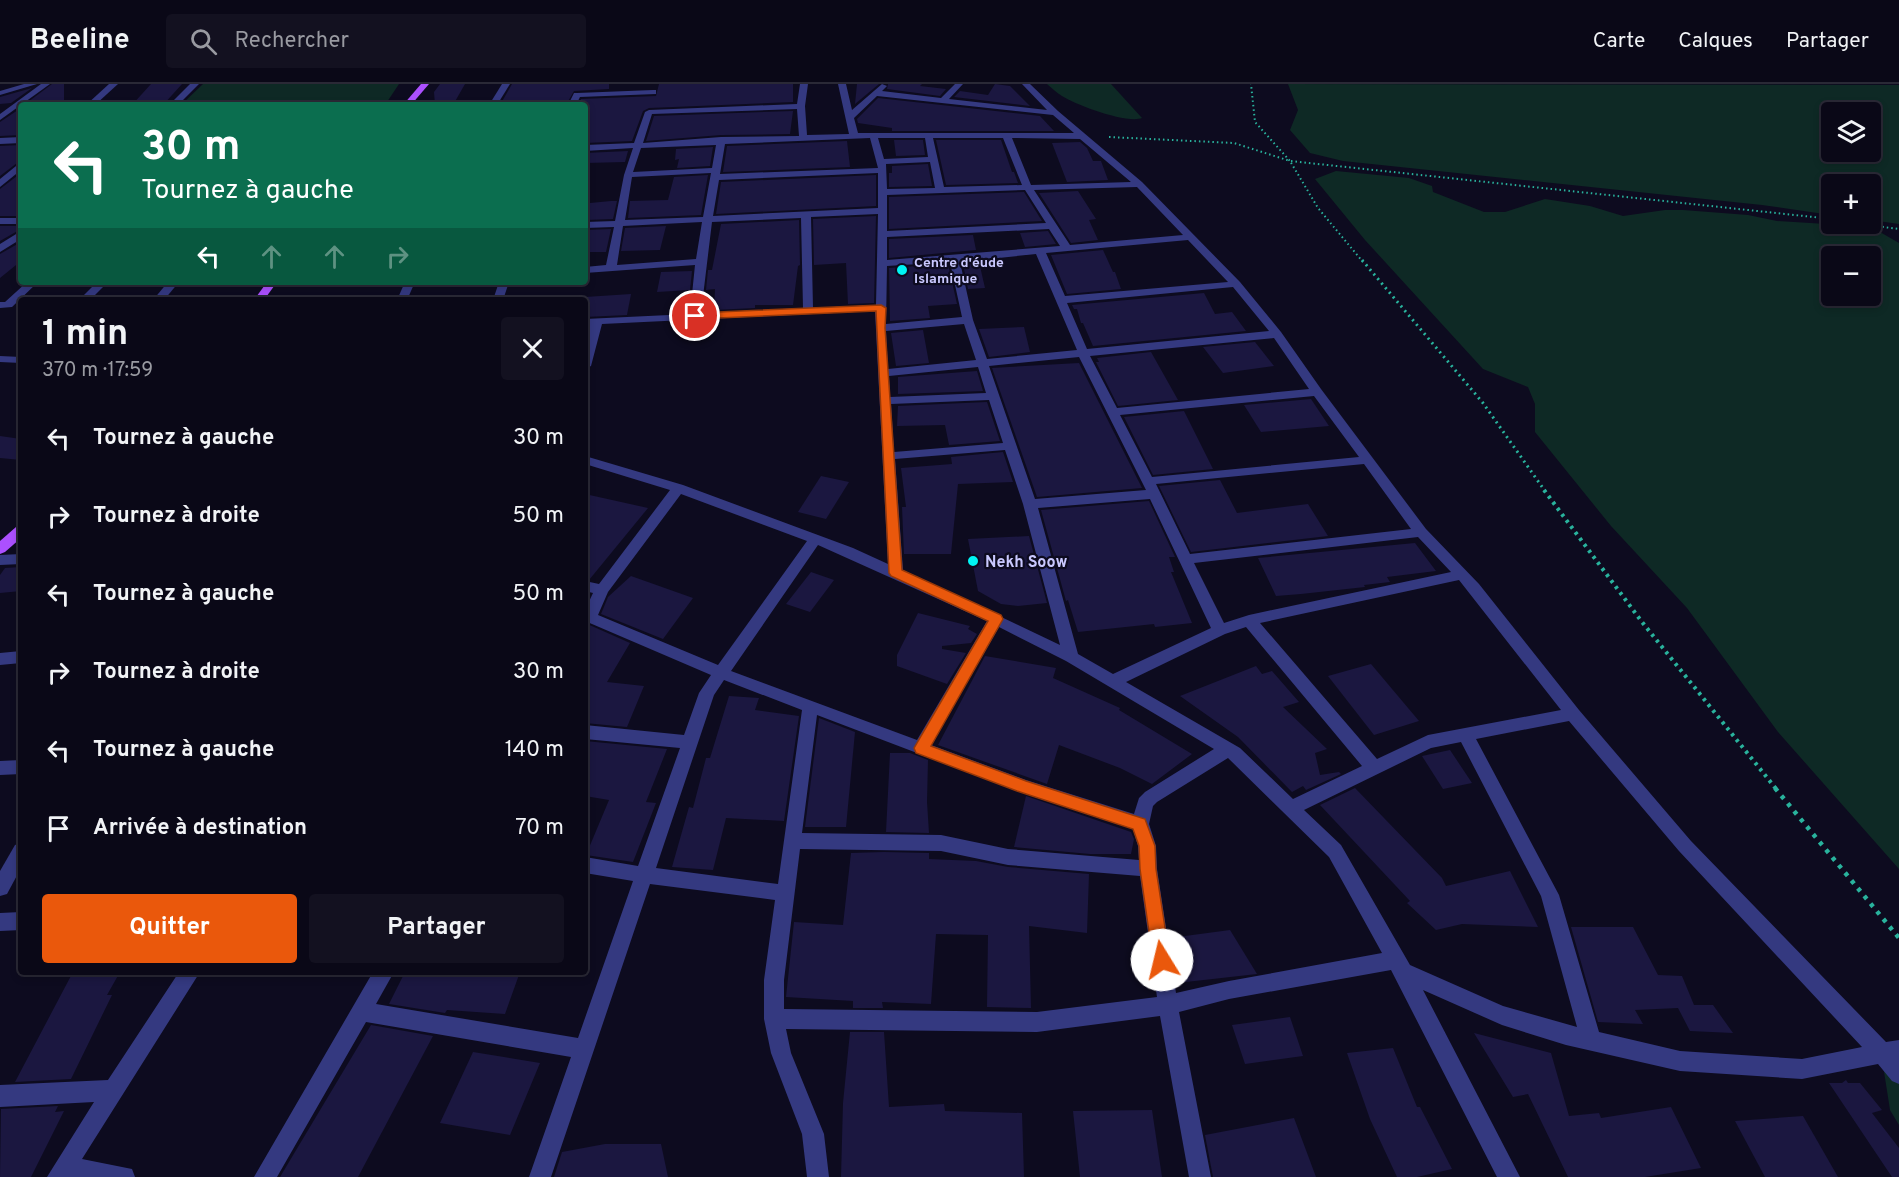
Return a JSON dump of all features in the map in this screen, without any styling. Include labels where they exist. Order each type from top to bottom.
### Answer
[{"type":"main road","points":[[410,102],[425,84]]},
{"type":"main road","points":[[0,549],[18,533]]},
{"type":"street","points":[[0,93],[33,84]]},
{"type":"street","points":[[22,102],[46,84]]},
{"type":"street","points":[[93,102],[114,84]]},
{"type":"street","points":[[176,102],[195,84]]},
{"type":"street","points":[[495,102],[506,84]]},
{"type":"street","points":[[574,102],[580,84]]},
{"type":"street","points":[[803,138],[801,106],[804,84]]},
{"type":"street","points":[[842,84],[854,136]]},
{"type":"street","points":[[850,117],[886,84]]},
{"type":"street","points":[[943,101],[959,84]]},
{"type":"street","points":[[1026,84],[1055,113],[1139,184],[1236,284],[1277,334],[1421,532],[1461,575],[1573,714],[1685,846],[1891,1052],[1899,1074]]},
{"type":"street","points":[[577,95],[654,88],[649,112],[628,175],[611,268]]},
{"type":"street","points":[[875,93],[1055,113]]},
{"type":"street","points":[[0,118],[18,105]]},
{"type":"street","points":[[649,112],[801,106]]},
{"type":"street","points":[[927,134],[940,190]]},
{"type":"street","points":[[588,148],[721,140],[873,135],[1084,136]]},
{"type":"street","points":[[873,135],[882,166],[880,328],[896,573]]},
{"type":"street","points":[[1006,135],[1027,187],[1067,249]]},
{"type":"street","points":[[0,141],[18,140]]},
{"type":"street","points":[[695,316],[707,220],[721,140]]},
{"type":"street","points":[[628,175],[715,174],[882,166],[933,159]]},
{"type":"street","points":[[0,184],[18,168]]},
{"type":"street","points":[[883,192],[1139,184]]},
{"type":"street","points":[[588,225],[882,211]]},
{"type":"street","points":[[806,215],[808,310]]},
{"type":"street","points":[[0,221],[18,221]]},
{"type":"street","points":[[882,234],[1052,226]]},
{"type":"street","points":[[0,249],[18,236]]},
{"type":"street","points":[[881,263],[954,259],[1192,237]]},
{"type":"street","points":[[1040,251],[1083,354],[1220,630]]},
{"type":"street","points":[[954,259],[968,320],[1030,504],[1071,657]]},
{"type":"street","points":[[588,270],[701,262]]},
{"type":"street","points":[[1061,300],[1236,284]]},
{"type":"street","points":[[3,308],[30,285]]},
{"type":"street","points":[[87,297],[100,285]]},
{"type":"street","points":[[161,297],[171,285]]},
{"type":"street","points":[[3,308],[18,306]]},
{"type":"street","points":[[588,322],[881,308]]},
{"type":"street","points":[[880,328],[968,320]]},
{"type":"street","points":[[588,355],[597,321]]},
{"type":"street","points":[[883,373],[1277,334]]},
{"type":"street","points":[[0,359],[18,360]]},
{"type":"street","points":[[1113,412],[1317,392]]},
{"type":"street","points":[[885,401],[994,396]]},
{"type":"street","points":[[888,456],[1010,446]]},
{"type":"street","points":[[1148,481],[1367,460]]},
{"type":"street","points":[[588,461],[678,488],[815,539],[896,573],[996,619],[1071,657],[1228,750],[1335,852],[1399,966],[1509,1177]]},
{"type":"street","points":[[588,619],[602,590],[678,488]]},
{"type":"street","points":[[1030,504],[1154,494]]},
{"type":"street","points":[[1186,560],[1421,532]]},
{"type":"street","points":[[540,1177],[707,693],[815,539]]},
{"type":"street","points":[[0,560],[18,560]]},
{"type":"street","points":[[1114,681],[1220,630],[1249,620],[1461,575]]},
{"type":"street","points":[[588,587],[602,590]]},
{"type":"street","points":[[921,748],[996,619]]},
{"type":"street","points":[[1249,620],[1374,768]]},
{"type":"street","points":[[588,621],[1023,786],[1140,824]]},
{"type":"street","points":[[0,659],[18,657]]},
{"type":"street","points":[[810,707],[774,980],[774,1019],[781,1053],[813,1134],[818,1177]]},
{"type":"street","points":[[1291,808],[1428,742],[1573,714]]},
{"type":"street","points":[[588,732],[690,742]]},
{"type":"street","points":[[1466,735],[1550,895],[1591,1041]]},
{"type":"street","points":[[1200,1177],[1168,1005],[1148,869],[1147,846],[1140,824],[1145,803],[1151,797],[1228,750]]},
{"type":"street","points":[[0,768],[18,767]]},
{"type":"street","points":[[792,841],[941,843],[1008,857],[1148,869]]},
{"type":"street","points":[[0,888],[18,856]]},
{"type":"street","points":[[588,866],[785,893]]},
{"type":"street","points":[[0,922],[18,921]]},
{"type":"street","points":[[774,1019],[1037,1022],[1168,1005],[1241,988],[1399,966],[1502,1015],[1566,1035],[1680,1061],[1802,1068],[1891,1052]]},
{"type":"street","points":[[124,1177],[62,1172],[188,975]]},
{"type":"street","points":[[265,1177],[382,975]]},
{"type":"street","points":[[361,1011],[584,1049]]},
{"type":"street","points":[[0,1095],[115,1090]]},
{"type":"path","points":[[1251,84],[1255,122],[1290,161],[1318,208],[1483,403],[1572,529],[1642,621],[1800,819],[1899,938]]},
{"type":"path","points":[[1084,136],[1234,143],[1290,161],[1821,218]]},
{"type":"path","points":[[1881,227],[1899,229]]},
{"type":"green space","points":[[203,84],[399,84],[387,102],[184,102]]},
{"type":"green space","points":[[1047,84],[1111,84],[1142,118],[1114,116],[1078,104],[1062,96]]},
{"type":"green space","points":[[1288,84],[1899,85],[1899,224],[1881,221],[1881,174],[1821,174],[1821,214],[1762,205],[1343,161],[1310,153],[1290,130],[1298,110]]},
{"type":"green space","points":[[1336,171],[1409,178],[1432,186],[1433,192],[1484,212],[1505,212],[1545,199],[1590,206],[1623,216],[1683,210],[1821,224],[1821,234],[1881,233],[1899,243],[1899,869],[1778,732],[1687,608],[1611,526],[1535,432],[1535,404],[1528,387],[1483,369],[1365,240],[1315,179]]},
{"type":"green space","points":[[1899,1053],[1899,1125],[1890,1110],[1883,1065]]},
{"type":"building","points":[[52,84],[64,84],[64,101],[28,102]]},
{"type":"building","points":[[151,84],[182,84],[166,102],[135,102]]},
{"type":"building","points":[[440,84],[465,84],[455,102],[435,102],[434,92]]},
{"type":"building","points":[[512,84],[609,84],[609,89],[574,91],[568,102],[502,102]]},
{"type":"building","points":[[659,84],[793,84],[793,102],[649,108],[643,111],[632,141],[588,143],[588,102],[580,102],[581,99],[656,96]]},
{"type":"building","points":[[857,84],[879,84],[855,104]]},
{"type":"building","points":[[888,84],[922,84],[920,86],[946,89],[940,96],[887,89]]},
{"type":"building","points":[[995,84],[1010,86],[1030,106],[954,97],[960,91],[988,95]]},
{"type":"building","points":[[32,88],[11,103],[0,104],[0,97]]},
{"type":"building","points":[[878,98],[1040,116],[1054,131],[892,131],[892,128],[858,123],[857,119]]},
{"type":"building","points":[[18,110],[18,135],[0,136],[0,122]]},
{"type":"building","points":[[793,111],[790,134],[721,135],[646,141],[654,116]]},
{"type":"building","points":[[894,140],[923,140],[925,155],[896,156]]},
{"type":"building","points":[[936,140],[1001,140],[1018,183],[946,185]]},
{"type":"building","points":[[847,141],[850,167],[723,172],[727,146]]},
{"type":"building","points":[[1080,142],[1087,148],[1093,161],[1101,161],[1108,180],[1067,182],[1052,143]]},
{"type":"building","points":[[18,145],[18,162],[0,176],[0,146]]},
{"type":"building","points":[[713,147],[710,166],[677,168],[679,159],[675,160],[676,149]]},
{"type":"building","points":[[628,151],[625,162],[588,163],[588,153]]},
{"type":"building","points":[[928,164],[932,186],[889,187],[889,173],[892,173],[892,166]]},
{"type":"building","points":[[18,175],[18,216],[0,216],[0,189]]},
{"type":"building","points":[[708,175],[701,215],[628,218],[630,201],[668,200],[674,177]]},
{"type":"building","points":[[876,175],[876,206],[716,214],[721,182]]},
{"type":"building","points":[[1078,191],[1096,219],[1089,220],[1098,240],[1071,243],[1039,193]]},
{"type":"building","points":[[1024,192],[1042,221],[889,229],[889,197]]},
{"type":"building","points":[[617,201],[613,219],[588,220],[590,203]]},
{"type":"building","points":[[876,216],[874,303],[848,304],[846,263],[814,265],[813,219]]},
{"type":"building","points":[[799,220],[800,265],[793,305],[755,305],[755,308],[714,310],[715,289],[706,290],[708,270],[712,270],[721,224]]},
{"type":"building","points":[[0,226],[18,226],[18,231],[0,241]]},
{"type":"building","points":[[666,226],[660,250],[621,251],[625,228]]},
{"type":"building","points":[[611,229],[606,252],[588,252],[588,230]]},
{"type":"building","points":[[1048,231],[1056,244],[1025,247],[1020,233]]},
{"type":"building","points":[[973,235],[976,250],[889,258],[889,239]]},
{"type":"building","points":[[18,244],[18,263],[0,278],[0,254]]},
{"type":"building","points":[[1103,250],[1121,289],[1067,294],[1051,255]]},
{"type":"building","points":[[979,262],[985,288],[968,289],[963,264]]},
{"type":"building","points":[[948,264],[957,304],[928,306],[930,318],[890,321],[889,268]]},
{"type":"building","points":[[692,271],[690,290],[657,292],[661,272]]},
{"type":"building","points":[[1204,293],[1215,314],[1232,312],[1246,331],[1093,346],[1081,323],[1077,309],[1074,309],[1072,305]]},
{"type":"building","points":[[631,294],[627,315],[588,317],[588,297],[585,297]]},
{"type":"building","points":[[1024,327],[1030,352],[989,357],[979,329]]},
{"type":"building","points":[[923,330],[929,363],[896,366],[891,333]]},
{"type":"building","points":[[1255,342],[1274,366],[1223,373],[1203,347]]},
{"type":"building","points":[[1151,352],[1178,400],[1118,406],[1096,362],[1099,362],[1097,358]]},
{"type":"building","points":[[1079,363],[1142,488],[1037,497],[992,368]]},
{"type":"building","points":[[977,371],[983,391],[898,394],[898,377]]},
{"type":"building","points":[[1311,399],[1329,426],[1261,432],[1244,405]]},
{"type":"building","points":[[987,402],[1000,441],[949,445],[945,425],[897,426],[898,406]]},
{"type":"building","points":[[1184,411],[1213,469],[1153,475],[1124,417]]},
{"type":"building","points":[[0,436],[18,439],[18,460],[0,458]]},
{"type":"building","points":[[1003,452],[1013,482],[958,484],[951,554],[904,554],[902,507],[906,507],[901,468],[952,464],[951,457]]},
{"type":"building","points":[[821,476],[849,482],[826,519],[798,512]]},
{"type":"building","points":[[1220,480],[1237,513],[1308,504],[1328,536],[1191,552],[1159,486]]},
{"type":"building","points":[[588,495],[648,508],[589,580]]},
{"type":"building","points":[[1149,501],[1175,557],[1169,557],[1174,572],[1171,572],[1192,623],[1155,627],[1154,624],[1078,632],[1068,600],[1066,601],[1041,510]]},
{"type":"building","points":[[1029,536],[1047,603],[1018,606],[1001,604],[978,591],[968,539]]},
{"type":"building","points":[[1415,543],[1436,571],[1387,577],[1390,582],[1364,585],[1365,587],[1301,594],[1276,596],[1258,558]]},
{"type":"building","points":[[18,567],[18,591],[0,593],[0,575],[5,568]]},
{"type":"building","points":[[811,572],[834,580],[810,612],[786,604]]},
{"type":"building","points":[[631,576],[693,598],[663,639],[601,614],[608,597]]},
{"type":"building","points":[[918,613],[970,626],[968,629],[977,634],[971,643],[942,646],[942,649],[966,653],[947,684],[897,666],[897,655]]},
{"type":"building","points":[[588,624],[630,643],[607,682],[644,686],[627,727],[588,723]]},
{"type":"building","points":[[985,656],[1056,668],[1053,678],[1120,708],[1119,710],[1192,754],[1152,784],[1120,768],[1059,745],[1047,784],[938,745]]},
{"type":"building","points":[[1371,664],[1419,721],[1374,735],[1328,676]]},
{"type":"building","points":[[1256,666],[1262,674],[1272,671],[1299,702],[1283,707],[1327,749],[1315,753],[1320,775],[1339,772],[1341,774],[1306,790],[1303,786],[1292,792],[1238,737],[1180,696]]},
{"type":"building","points":[[729,696],[759,698],[755,710],[799,716],[784,821],[726,818],[713,870],[672,867],[689,807],[693,808],[706,758],[710,758]]},
{"type":"building","points":[[819,718],[855,732],[846,827],[805,827]]},
{"type":"building","points":[[588,741],[667,749],[646,802],[656,803],[633,862],[588,855],[588,850],[609,800],[588,796]]},
{"type":"building","points":[[1450,750],[1472,783],[1443,789],[1422,756]]},
{"type":"building","points":[[890,753],[910,753],[928,760],[929,833],[886,832]]},
{"type":"building","points":[[1355,788],[1442,878],[1446,886],[1510,871],[1538,927],[1462,924],[1436,930],[1407,903],[1410,901],[1320,805]]},
{"type":"building","points":[[1026,796],[1131,832],[1134,839],[1131,854],[1090,854],[1014,847]]},
{"type":"building","points":[[851,853],[929,853],[929,859],[976,861],[1008,867],[1089,874],[1087,933],[1029,926],[1031,1008],[987,1007],[988,935],[936,934],[931,1004],[882,1002],[883,1008],[853,1008],[853,1001],[786,997],[794,922],[843,925]]},
{"type":"building","points":[[1571,927],[1633,927],[1658,975],[1682,976],[1694,1005],[1713,1005],[1733,1033],[1690,1031],[1678,1008],[1635,1010],[1643,1024],[1598,1022]]},
{"type":"building","points":[[1230,930],[1257,974],[1177,983],[1170,938]]},
{"type":"building","points":[[71,975],[118,975],[107,995],[112,995],[71,1079],[15,1082]]},
{"type":"building","points":[[404,975],[519,975],[505,1014],[447,1010],[445,1013],[389,1004]]},
{"type":"building","points":[[1290,1017],[1303,1056],[1245,1064],[1232,1025]]},
{"type":"building","points":[[371,1025],[433,1036],[358,1177],[280,1177]]},
{"type":"building","points":[[850,1032],[884,1032],[889,1107],[944,1104],[945,1111],[1022,1113],[1024,1177],[841,1177],[843,1103]]},
{"type":"building","points":[[1474,1033],[1551,1053],[1569,1116],[1599,1113],[1601,1118],[1671,1107],[1701,1168],[1645,1177],[1568,1177],[1528,1094],[1513,1097]]},
{"type":"building","points":[[1393,1048],[1417,1107],[1420,1107],[1452,1169],[1417,1177],[1397,1177],[1370,1119],[1347,1053]]},
{"type":"building","points":[[473,1052],[540,1063],[510,1135],[440,1123]]},
{"type":"building","points":[[1846,1080],[1848,1083],[1860,1083],[1882,1110],[1872,1113],[1899,1148],[1899,1177],[1892,1177],[1829,1083],[1842,1083]]},
{"type":"building","points":[[58,1106],[55,1112],[64,1111],[31,1177],[0,1177],[1,1109]]},
{"type":"building","points":[[1152,1110],[1162,1177],[1080,1177],[1073,1111]]},
{"type":"building","points":[[1803,1116],[1838,1177],[1765,1177],[1735,1121]]},
{"type":"building","points":[[1294,1118],[1316,1177],[1213,1177],[1205,1135]]},
{"type":"building","points":[[605,1144],[661,1144],[668,1177],[554,1177],[562,1152]]},
{"type":"place","name":"Centre d'éude Islamique","points":[[902,270]]},
{"type":"place","name":"Nekh Soow","points":[[973,561]]},
{"type":"route","points":[[695,316],[881,308],[880,328],[896,573],[996,619],[921,748],[1023,786],[1140,824],[1147,846],[1148,869],[1162,960]]}]
